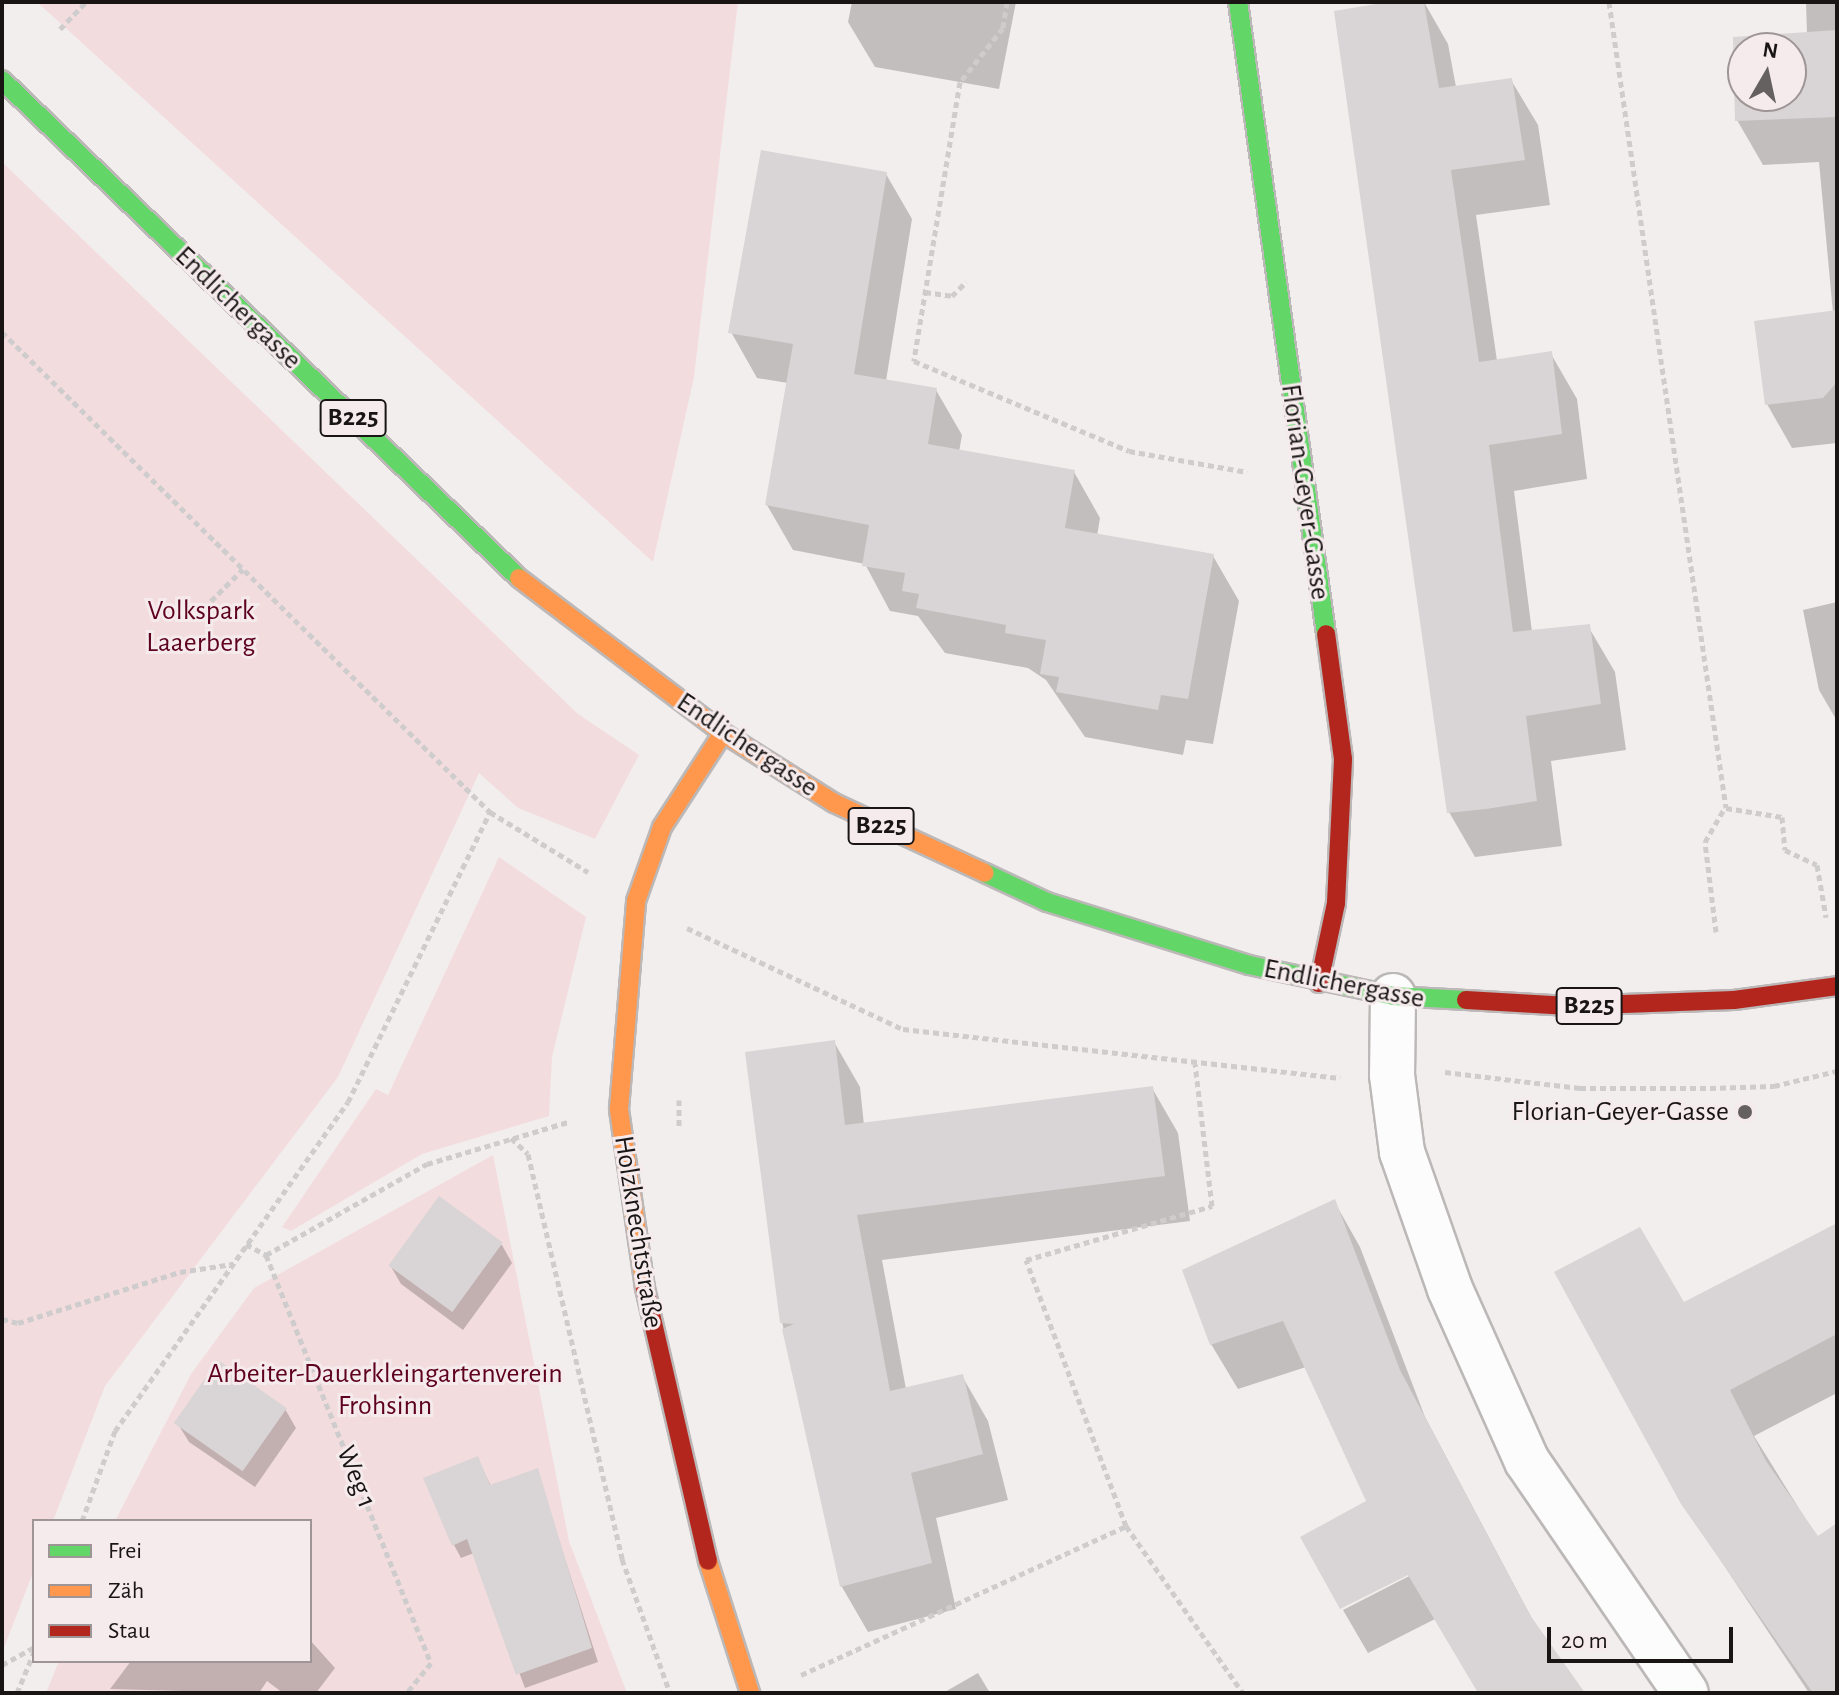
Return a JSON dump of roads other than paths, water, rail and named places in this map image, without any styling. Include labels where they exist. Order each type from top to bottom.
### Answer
[{"type":"main road","name":"Florian-Geyer-Gasse","points":[[1238,2],[1345,801],[1319,983]]},
{"type":"main road","name":"Endlichergasse","points":[[2,80],[531,590],[723,733],[834,803],[1047,902],[1319,983],[1393,996],[1569,1006],[1734,1000],[1837,986]]},
{"type":"main road","name":"Holzknechtstraße","points":[[723,733],[662,827],[636,901],[619,1109],[625,1187],[688,1500],[750,1693]]},
{"type":"street","points":[[1393,996],[1392,1075],[1402,1152],[1450,1289],[1527,1461],[1686,1693]]},
{"type":"place","name":"Florian-Geyer-Gasse","points":[[1745,1112]]},
{"type":"park label","name":"Volkspark Laaerberg","points":[[201,627]]},
{"type":"park label","name":"Arbeiter-Dauerkleingartenverein Frohsinn","points":[[385,1390]]}]
